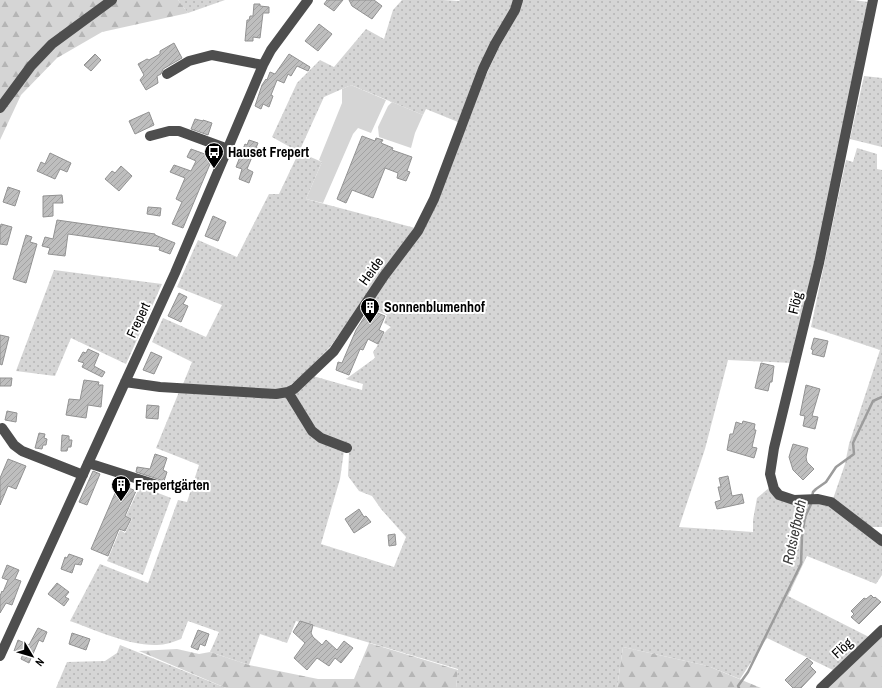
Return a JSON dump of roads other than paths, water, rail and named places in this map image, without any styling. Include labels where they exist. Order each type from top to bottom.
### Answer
[{"type":"street","points":[[0,108],[31,66],[52,44],[112,0]]},
{"type":"street","name":"Frepert","points":[[0,656],[178,266],[263,66],[271,50],[308,0]]},
{"type":"street","name":"Heide","points":[[288,392],[294,389],[334,351],[384,276],[418,231],[434,199],[457,133],[483,69],[495,44],[515,10],[518,0]]},
{"type":"street","name":"Flög","points":[[873,0],[819,262],[771,466],[770,481],[774,489],[780,495],[794,500],[813,498],[831,502],[882,541]]},
{"type":"street","points":[[167,74],[189,61],[212,55],[263,66]]},
{"type":"street","points":[[150,136],[169,131],[179,131],[228,149]]},
{"type":"street","points":[[125,382],[160,387],[216,391],[276,394],[288,392],[312,430],[321,438],[347,448]]},
{"type":"street","points":[[2,428],[14,445],[22,451],[83,475]]},
{"type":"street","points":[[88,463],[157,485]]},
{"type":"street","name":"Flög","points":[[821,688],[882,630]]},
{"type":"waterway","name":"Rotsiefbach","points":[[812,497],[813,492],[826,482],[836,467],[854,454],[853,443],[873,401],[882,397]]},
{"type":"waterway","name":"Rotsiefbach","points":[[739,688],[738,686],[748,672],[801,564],[802,536],[805,517],[812,502]]},
{"type":"place","name":"Hauset Frepert","points":[[214,169]]},
{"type":"place","name":"Sonnenblumenhof","points":[[370,324]]},
{"type":"place","name":"Frepertgärten","points":[[121,502]]}]
